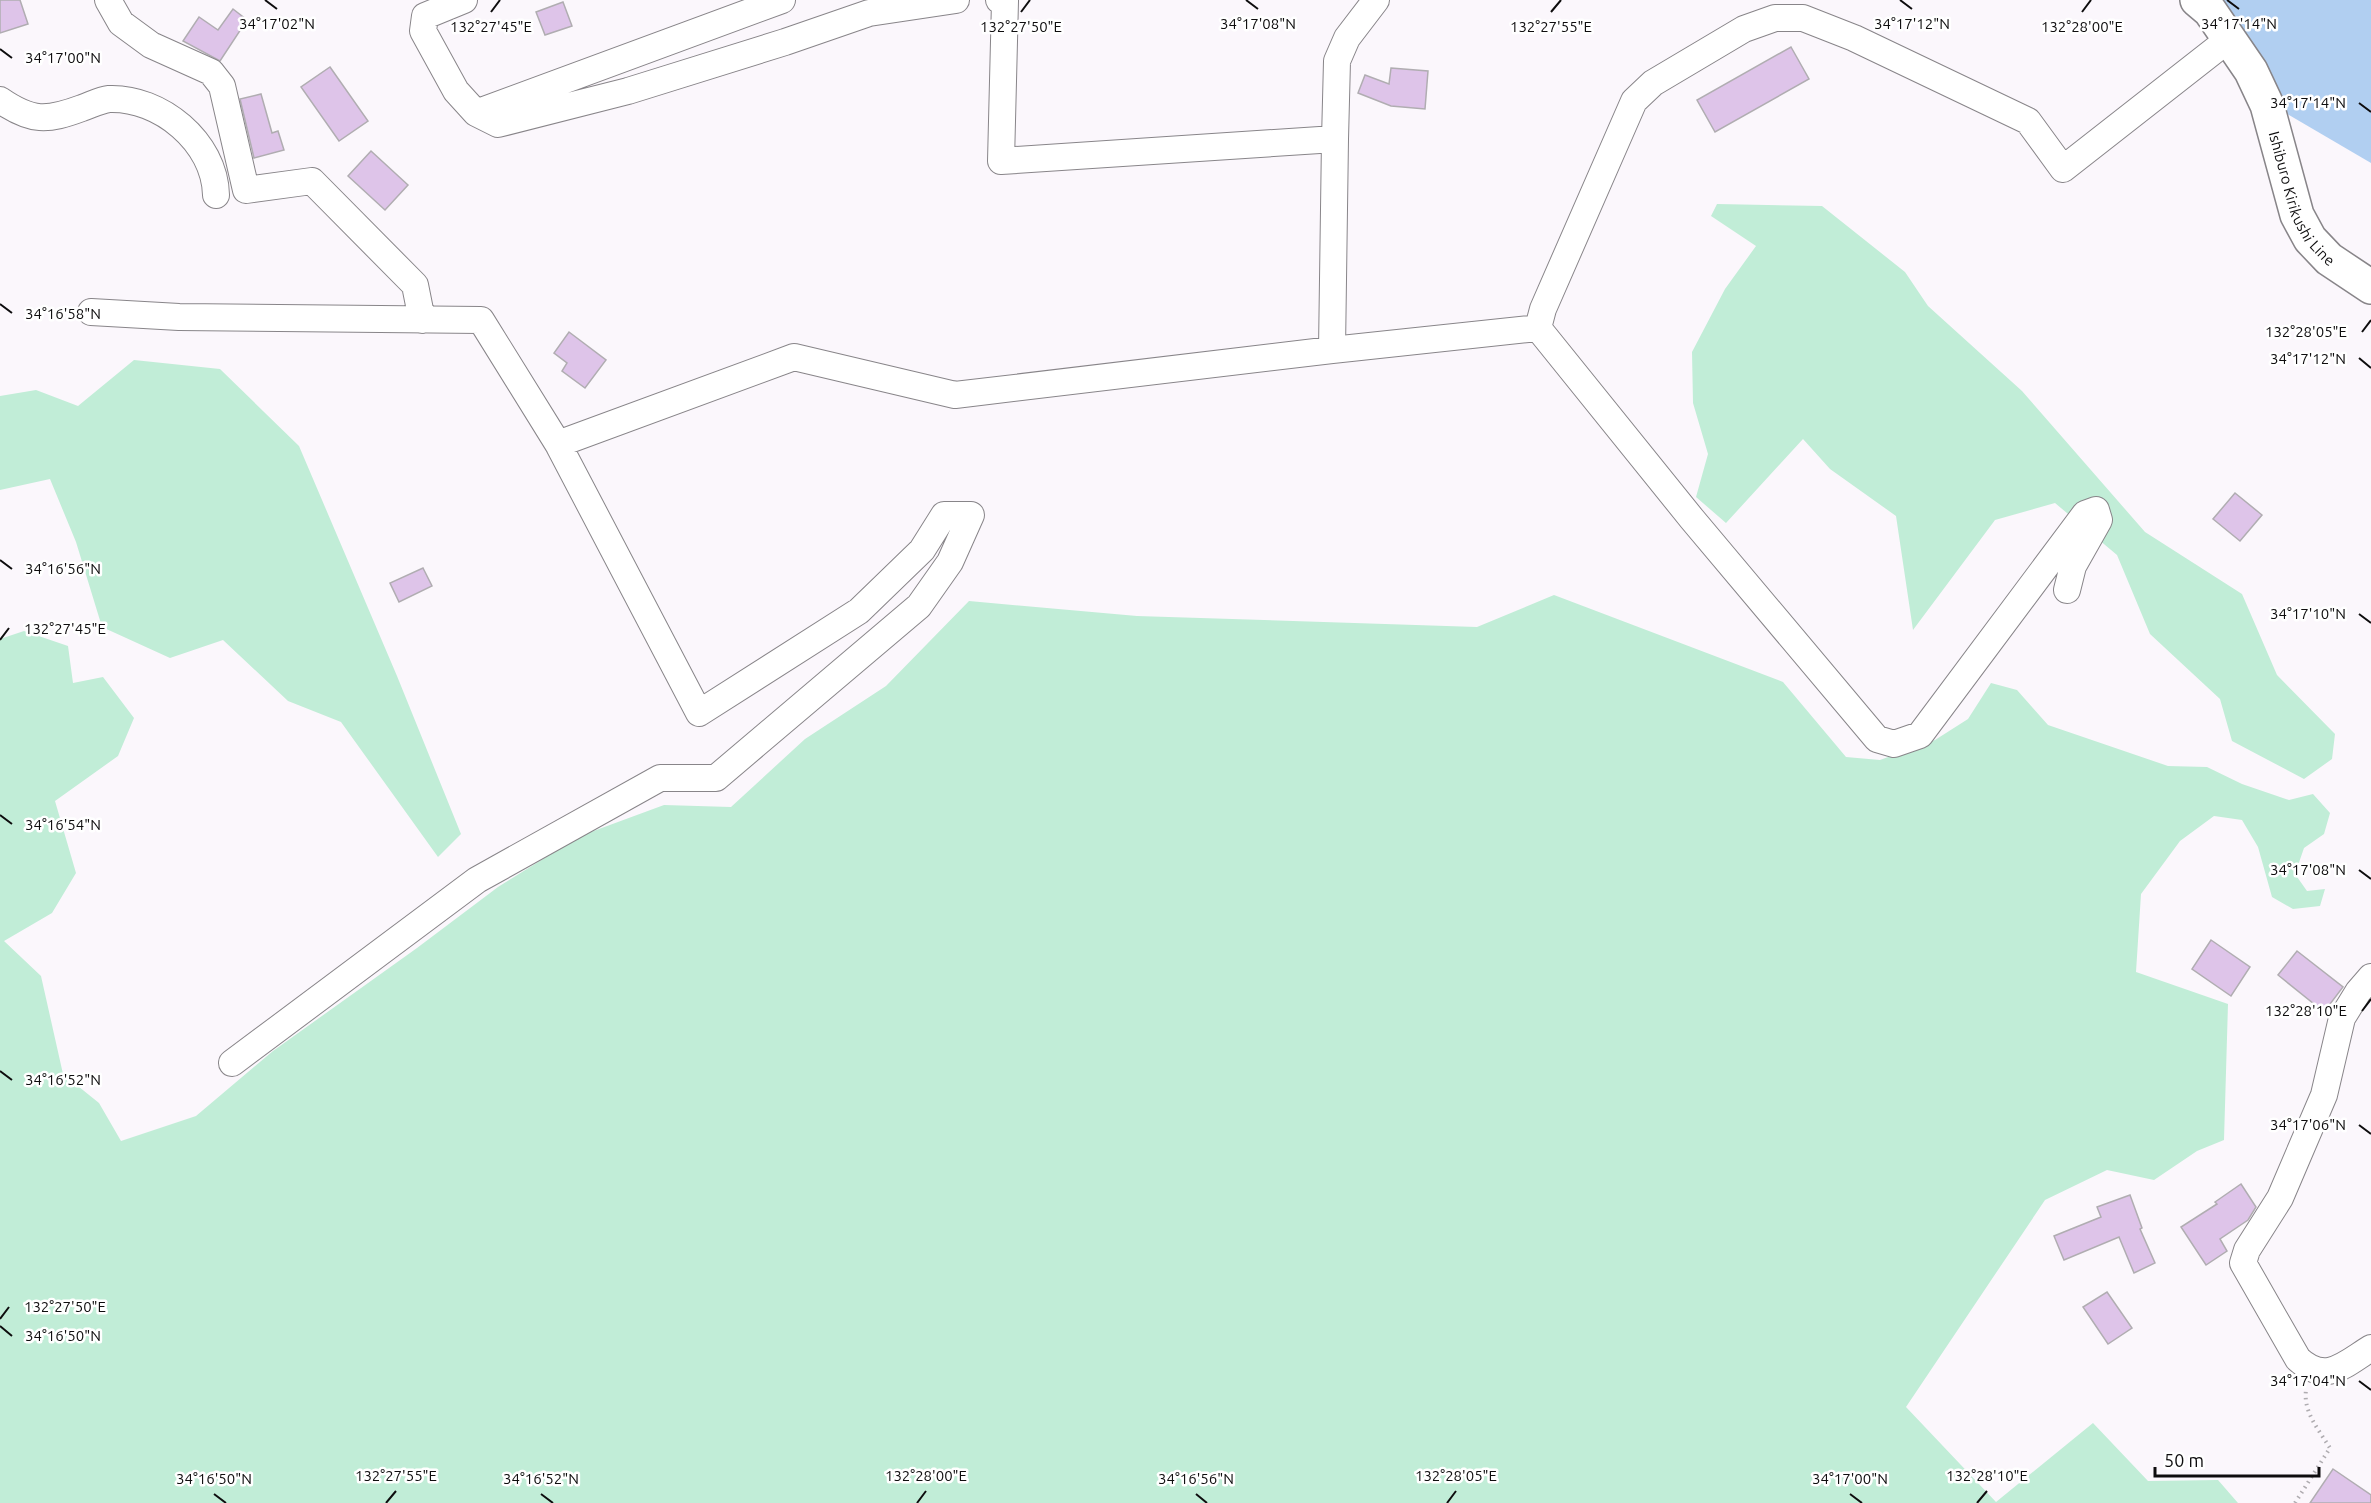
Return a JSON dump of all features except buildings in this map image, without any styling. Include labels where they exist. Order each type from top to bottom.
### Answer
[{"type":"main road","name":"Ishiburo Kirikushi Line","points":[[2197,0],[2210,12],[2251,71],[2267,105],[2297,215],[2310,239],[2329,260],[2371,287]]},
{"type":"street","points":[[108,0],[121,23],[151,45],[212,72],[222,86],[246,190],[312,181],[415,285],[422,320]]},
{"type":"street","points":[[464,0],[424,16],[423,31],[456,91],[476,113],[498,124],[628,91],[869,13],[956,0]]},
{"type":"street","points":[[476,113],[782,0]]},
{"type":"street","points":[[999,0],[1005,1],[1001,161],[1335,139]]},
{"type":"street","points":[[1332,350],[1336,61],[1347,38],[1376,0]]},
{"type":"street","points":[[1538,328],[1543,309],[1634,101],[1653,83],[1744,29],[1775,18],[1803,18],[1854,38],[2028,121],[2063,169],[2229,39]]},
{"type":"street","points":[[0,100],[25,115],[55,118],[107,99],[126,100],[155,109],[192,137],[205,152],[216,183],[216,195]]},
{"type":"street","points":[[92,312],[179,317],[481,320],[558,444],[699,713],[859,611],[922,550],[944,515],[971,515],[950,562],[919,606],[716,778],[660,778],[477,880],[232,1063]]},
{"type":"street","points":[[558,444],[794,357],[956,395],[1538,328]]},
{"type":"street","points":[[1538,328],[1692,519],[1877,739],[1894,744],[1920,735],[2085,514],[2096,510],[2099,520],[2073,566],[2067,590]]},
{"type":"street","points":[[2371,977],[2358,992],[2342,1018],[2324,1095],[2280,1197],[2247,1250],[2243,1263],[2298,1359],[2309,1368],[2320,1372],[2337,1369],[2371,1348]]},
{"type":"path","points":[[2295,1503],[2330,1448],[2311,1420],[2305,1397],[2309,1368]]},
{"type":"green space","points":[[1717,204],[1822,206],[1905,272],[1928,306],[2022,391],[2145,532],[2242,594],[2277,675],[2335,734],[2332,759],[2304,779],[2232,741],[2220,699],[2150,634],[2117,555],[2055,503],[1995,520],[1913,630],[1896,516],[1830,469],[1803,439],[1726,523],[1696,497],[1708,454],[1693,403],[1692,352],[1725,289],[1756,246],[1711,216]]},
{"type":"green space","points":[[134,360],[220,369],[299,446],[397,676],[461,834],[438,857],[341,722],[288,701],[223,640],[170,658],[102,627],[76,542],[50,479],[0,490],[0,396],[36,390],[78,406]]},
{"type":"green space","points":[[1554,595],[1783,682],[1846,757],[1880,760],[1935,740],[1968,719],[1991,683],[2017,690],[2048,725],[2168,766],[2207,767],[2242,784],[2289,800],[2313,794],[2330,813],[2324,834],[2304,848],[2295,874],[2307,891],[2325,889],[2320,906],[2293,909],[2272,897],[2258,847],[2242,820],[2214,816],[2180,841],[2141,894],[2136,972],[2228,1004],[2224,1140],[2197,1151],[2154,1180],[2107,1170],[2045,1200],[1906,1407],[1996,1502],[2093,1423],[2148,1481],[2218,1480],[2238,1503],[0,1503],[0,639],[24,631],[68,646],[73,683],[103,677],[134,718],[118,756],[55,801],[76,873],[52,913],[4,941],[41,976],[63,1074],[99,1103],[121,1141],[196,1116],[273,1051],[498,887],[580,836],[664,805],[731,807],[805,739],[886,686],[969,601],[1137,616],[1477,627]]},
{"type":"water","points":[[2215,0],[2371,0],[2371,163],[2284,112]]}]
